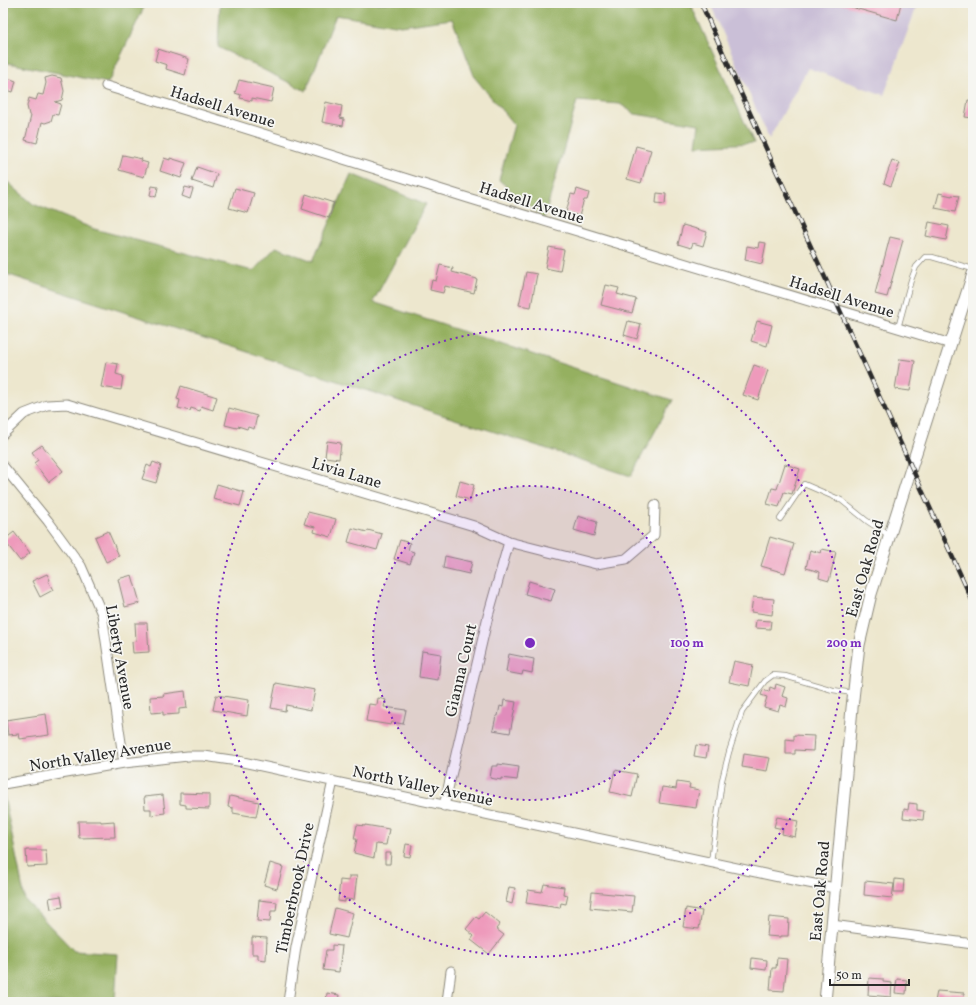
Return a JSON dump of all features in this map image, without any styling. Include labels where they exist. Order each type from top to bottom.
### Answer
[{"type":"street","name":"Hadsell Avenue","points":[[106,86],[468,198],[951,344]]},
{"type":"street","name":"East Oak Road","points":[[825,1002],[846,759],[860,645],[869,601],[973,274]]},
{"type":"street","name":"Livia Lane","points":[[3,434],[24,414],[47,405],[67,404],[474,526],[509,542],[596,564],[626,559],[654,535],[655,505]]},
{"type":"street","name":"Liberty Avenue","points":[[3,466],[48,521],[82,566],[102,614],[124,763]]},
{"type":"street","name":"Gianna Court","points":[[444,806],[488,616],[509,542]]},
{"type":"street","name":"North Valley Avenue","points":[[3,784],[124,763],[188,756],[204,756],[238,761],[835,888]]},
{"type":"street","name":"Timberbrook Drive","points":[[288,1002],[296,946],[333,781]]},
{"type":"street","points":[[832,925],[973,944]]},
{"type":"street","points":[[447,1002],[451,971]]},
{"type":"lane","points":[[898,328],[911,280],[916,267],[925,257],[932,257],[973,269]]},
{"type":"lane","points":[[780,519],[804,484],[841,500],[867,521],[890,536]]},
{"type":"lane","points":[[711,862],[722,780],[729,752],[742,712],[765,681],[773,676],[785,676],[833,690],[853,693]]},
{"type":"shaded area","points":[[710,3],[918,3],[884,95],[808,68],[769,139]]},
{"type":"green space","points":[[3,3],[146,3],[108,83],[3,62]]},
{"type":"green space","points":[[220,3],[690,3],[754,143],[696,146],[699,124],[635,114],[620,104],[577,101],[544,219],[499,180],[514,125],[475,78],[452,19],[401,26],[336,15],[306,91],[218,47]]},
{"type":"green space","points":[[351,174],[426,204],[373,302],[672,400],[631,476],[3,273],[3,178],[33,204],[94,229],[253,271],[276,247],[313,261]]},
{"type":"green space","points":[[3,791],[25,900],[74,951],[118,954],[115,1002],[3,1002]]},
{"type":"building","points":[[837,3],[901,3],[897,20]]},
{"type":"building","points":[[158,49],[189,59],[185,75],[166,69],[167,65],[155,61]]},
{"type":"building","points":[[52,76],[61,78],[64,91],[62,100],[55,102],[61,104],[58,115],[53,114],[51,121],[45,123],[42,122],[37,143],[25,140],[31,116],[29,115],[27,106],[29,98],[36,100],[38,94],[43,95],[46,83],[45,78]]},
{"type":"building","points":[[8,78],[16,81],[13,92],[4,89]]},
{"type":"building","points":[[239,80],[274,88],[271,102],[252,98],[252,101],[240,98],[241,95],[235,93]]},
{"type":"building","points":[[968,100],[973,101],[973,118],[965,117]]},
{"type":"building","points":[[326,102],[342,106],[340,118],[344,119],[343,126],[322,122]]},
{"type":"building","points":[[636,146],[651,150],[641,183],[627,179]]},
{"type":"building","points":[[123,155],[142,159],[141,161],[148,163],[144,177],[119,170]]},
{"type":"building","points":[[164,158],[170,160],[170,158],[186,163],[181,178],[160,171]]},
{"type":"building","points":[[892,160],[900,163],[891,186],[884,183]]},
{"type":"building","points":[[197,167],[217,174],[213,188],[192,181]]},
{"type":"building","points":[[152,186],[158,187],[156,197],[150,195]]},
{"type":"building","points":[[185,187],[193,189],[190,199],[182,196]]},
{"type":"building","points":[[235,188],[254,193],[248,213],[229,208]]},
{"type":"building","points":[[577,189],[589,193],[587,200],[584,200],[579,216],[566,212],[571,194],[575,195]]},
{"type":"building","points":[[657,193],[666,194],[665,204],[656,203]]},
{"type":"building","points":[[939,193],[959,196],[955,212],[935,208]]},
{"type":"building","points":[[306,194],[334,203],[329,218],[302,209]]},
{"type":"building","points":[[929,222],[949,226],[946,240],[926,236]]},
{"type":"building","points":[[683,225],[707,232],[703,246],[693,243],[691,248],[678,244]]},
{"type":"building","points":[[890,237],[903,240],[887,297],[875,294]]},
{"type":"building","points":[[759,242],[766,243],[762,264],[745,260],[747,246],[758,248]]},
{"type":"building","points":[[549,247],[564,250],[560,271],[545,268]]},
{"type":"building","points":[[440,265],[453,268],[452,272],[477,279],[474,293],[445,286],[443,293],[430,290],[432,280],[436,281]]},
{"type":"building","points":[[526,272],[537,274],[531,307],[519,305]]},
{"type":"building","points":[[606,285],[619,288],[617,294],[636,299],[632,313],[601,305]]},
{"type":"building","points":[[628,321],[641,324],[637,339],[624,335]]},
{"type":"building","points":[[757,321],[772,325],[767,346],[751,341]]},
{"type":"building","points":[[900,359],[915,361],[910,391],[895,389]]},
{"type":"building","points":[[106,362],[118,364],[116,374],[123,376],[121,390],[101,387]]},
{"type":"building","points":[[754,365],[768,370],[758,400],[743,395]]},
{"type":"building","points":[[181,386],[217,397],[213,410],[201,406],[200,411],[191,408],[190,411],[178,408],[180,400],[177,399]]},
{"type":"building","points":[[229,408],[257,416],[254,429],[248,427],[247,429],[238,426],[237,428],[225,425]]},
{"type":"building","points":[[327,441],[341,443],[339,459],[325,457]]},
{"type":"building","points":[[42,445],[63,471],[49,482],[34,463],[38,460],[32,452]]},
{"type":"building","points":[[153,462],[161,465],[156,483],[142,479],[147,465],[151,467]]},
{"type":"building","points":[[785,464],[800,469],[792,494],[784,492],[779,507],[767,504],[772,488],[777,489]]},
{"type":"building","points":[[460,481],[474,485],[470,500],[456,496]]},
{"type":"building","points":[[217,484],[244,492],[240,506],[213,499]]},
{"type":"building","points":[[308,512],[336,519],[331,537],[314,532],[315,527],[304,524]]},
{"type":"building","points":[[578,516],[597,522],[594,536],[574,530]]},
{"type":"building","points":[[352,528],[382,534],[377,550],[348,542]]},
{"type":"building","points":[[108,531],[119,556],[106,562],[95,537]]},
{"type":"building","points":[[14,532],[30,553],[20,561],[4,540]]},
{"type":"building","points":[[770,537],[794,544],[785,573],[761,566]]},
{"type":"building","points":[[400,540],[410,543],[408,550],[414,552],[410,564],[394,559]]},
{"type":"building","points":[[822,549],[836,552],[829,581],[819,578],[820,572],[806,568],[810,550],[821,553]]},
{"type":"building","points":[[445,556],[472,562],[469,574],[443,568]]},
{"type":"building","points":[[47,574],[50,580],[48,581],[53,590],[40,597],[32,581]]},
{"type":"building","points":[[132,575],[140,603],[125,607],[118,579]]},
{"type":"building","points":[[529,581],[555,589],[551,601],[525,594]]},
{"type":"building","points":[[753,597],[774,599],[772,615],[751,612]]},
{"type":"building","points":[[756,620],[771,621],[770,629],[755,628]]},
{"type":"building","points":[[135,623],[147,623],[149,652],[133,653],[132,642],[136,641]]},
{"type":"building","points":[[422,651],[441,654],[438,680],[419,677]]},
{"type":"building","points":[[509,654],[534,659],[532,673],[523,671],[522,675],[506,672]]},
{"type":"building","points":[[734,661],[753,665],[749,686],[729,682]]},
{"type":"building","points":[[276,683],[315,690],[311,710],[286,705],[285,711],[271,708]]},
{"type":"building","points":[[776,684],[785,687],[782,696],[788,698],[786,707],[780,705],[778,711],[764,707],[767,697],[761,695],[763,690],[769,692],[770,687],[775,689]]},
{"type":"building","points":[[185,691],[187,708],[179,709],[179,714],[163,715],[163,712],[151,713],[150,697],[164,696],[163,694]]},
{"type":"building","points":[[216,695],[249,700],[247,716],[213,710]]},
{"type":"building","points":[[378,698],[386,700],[384,707],[406,710],[403,724],[392,722],[391,725],[366,721],[369,704],[377,705]]},
{"type":"building","points":[[504,700],[516,702],[510,733],[493,730],[496,716],[498,716],[500,706],[503,707]]},
{"type":"building","points":[[46,714],[49,735],[20,739],[19,734],[8,735],[6,720]]},
{"type":"building","points":[[794,735],[814,736],[813,751],[795,750],[795,754],[786,754],[786,739],[794,740]]},
{"type":"building","points":[[696,745],[708,747],[706,758],[694,756]]},
{"type":"building","points":[[744,754],[770,758],[767,771],[742,767]]},
{"type":"building","points":[[498,764],[519,767],[517,780],[490,778],[492,766],[498,766]]},
{"type":"building","points":[[615,770],[637,774],[632,797],[610,792]]},
{"type":"building","points":[[677,782],[690,784],[689,788],[699,790],[696,808],[659,803],[662,787],[676,789]]},
{"type":"building","points":[[180,793],[209,794],[209,809],[186,808],[186,805],[180,804]]},
{"type":"building","points":[[163,795],[165,813],[151,815],[151,809],[145,809],[144,797]]},
{"type":"building","points":[[230,796],[259,802],[256,817],[233,813],[233,808],[228,807]]},
{"type":"building","points":[[909,803],[917,804],[917,810],[924,811],[923,820],[903,818],[904,809],[908,810]]},
{"type":"building","points":[[777,817],[798,821],[795,837],[782,834],[783,829],[774,827]]},
{"type":"building","points":[[78,821],[114,821],[115,837],[79,838]]},
{"type":"building","points":[[357,825],[389,829],[386,845],[376,844],[374,858],[354,853],[357,839],[354,839]]},
{"type":"building","points":[[406,844],[412,845],[410,857],[404,856]]},
{"type":"building","points":[[26,850],[46,850],[47,866],[27,867]]},
{"type":"building","points":[[385,853],[391,853],[390,864],[385,864]]},
{"type":"building","points":[[270,863],[283,867],[277,889],[264,885]]},
{"type":"building","points":[[349,876],[357,876],[354,900],[345,899],[345,902],[338,901],[340,880],[349,881]]},
{"type":"building","points":[[895,879],[904,880],[903,892],[894,892]]},
{"type":"building","points":[[865,881],[894,884],[892,898],[864,895]]},
{"type":"building","points":[[544,884],[564,887],[563,894],[568,895],[566,904],[561,903],[560,908],[526,903],[528,890],[542,892]]},
{"type":"building","points":[[509,887],[515,888],[512,904],[506,902]]},
{"type":"building","points":[[592,892],[634,896],[632,912],[590,908]]},
{"type":"building","points":[[61,896],[63,907],[51,909],[49,898]]},
{"type":"building","points":[[259,900],[277,902],[276,911],[271,911],[270,922],[257,921]]},
{"type":"building","points":[[335,908],[353,913],[347,938],[329,934]]},
{"type":"building","points":[[686,908],[702,911],[699,929],[683,927]]},
{"type":"building","points":[[485,912],[500,924],[496,929],[504,935],[489,954],[471,940],[474,936],[466,929],[476,917],[479,919]]},
{"type":"building","points":[[769,917],[789,919],[788,936],[767,936]]},
{"type":"building","points":[[252,937],[267,938],[266,960],[258,959],[258,954],[252,954]]},
{"type":"building","points":[[332,945],[342,946],[339,972],[323,970],[326,950],[332,950]]},
{"type":"building","points":[[752,958],[767,960],[766,970],[751,968]]},
{"type":"building","points":[[777,958],[787,959],[784,991],[770,990],[772,968],[776,968]]},
{"type":"building","points":[[869,978],[883,979],[883,982],[892,983],[891,997],[868,995]]},
{"type":"building","points":[[897,979],[907,980],[906,994],[895,993]]},
{"type":"building","points":[[937,991],[964,993],[963,1002],[935,1002]]},
{"type":"building","points":[[327,993],[339,995],[338,1002],[326,1002]]},
{"type":"railway","points":[[701,3],[973,602]]}]
